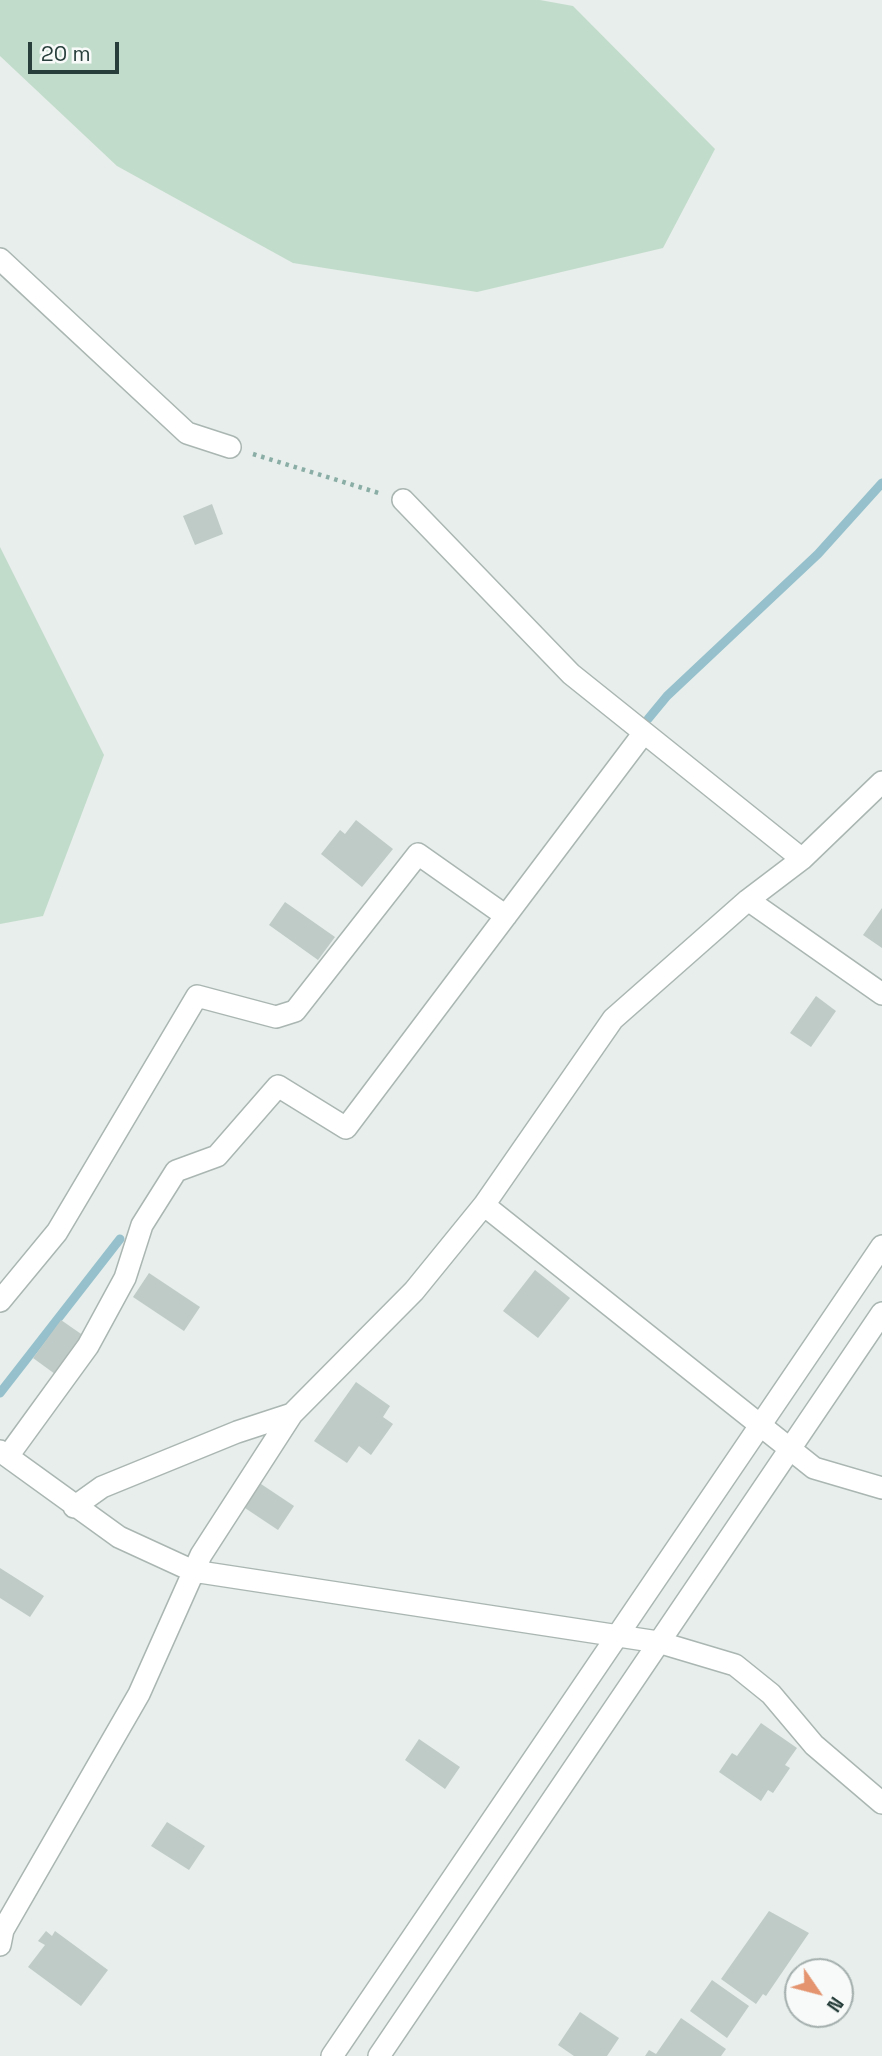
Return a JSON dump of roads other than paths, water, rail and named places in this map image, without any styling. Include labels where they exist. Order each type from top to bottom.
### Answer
[{"type":"street","points":[[0,259],[187,433],[230,447]]},
{"type":"street","points":[[403,500],[572,674],[643,734],[802,859]]},
{"type":"street","points":[[643,734],[346,1128],[278,1086],[217,1156],[176,1171],[142,1225],[125,1278],[88,1346],[4,1454],[119,1537],[193,1571],[658,1642],[735,1665],[771,1694],[814,1745],[882,1803]]},
{"type":"street","points":[[0,1945],[3,1930],[139,1694],[193,1571],[292,1414],[414,1291],[484,1205],[613,1019],[748,900],[802,859],[882,782]]},
{"type":"street","points":[[0,1301],[57,1233],[197,996],[276,1017],[295,1011],[418,853],[506,916]]},
{"type":"street","points":[[748,900],[882,995]]},
{"type":"street","points":[[484,1205],[814,1468],[882,1488]]},
{"type":"street","points":[[332,2056],[882,1246]]},
{"type":"street","points":[[380,2056],[882,1313]]},
{"type":"street","points":[[74,1507],[102,1487],[237,1432],[292,1414]]},
{"type":"waterway","points":[[648,719],[667,696],[818,554],[882,483]]},
{"type":"waterway","points":[[0,1393],[120,1239]]}]
